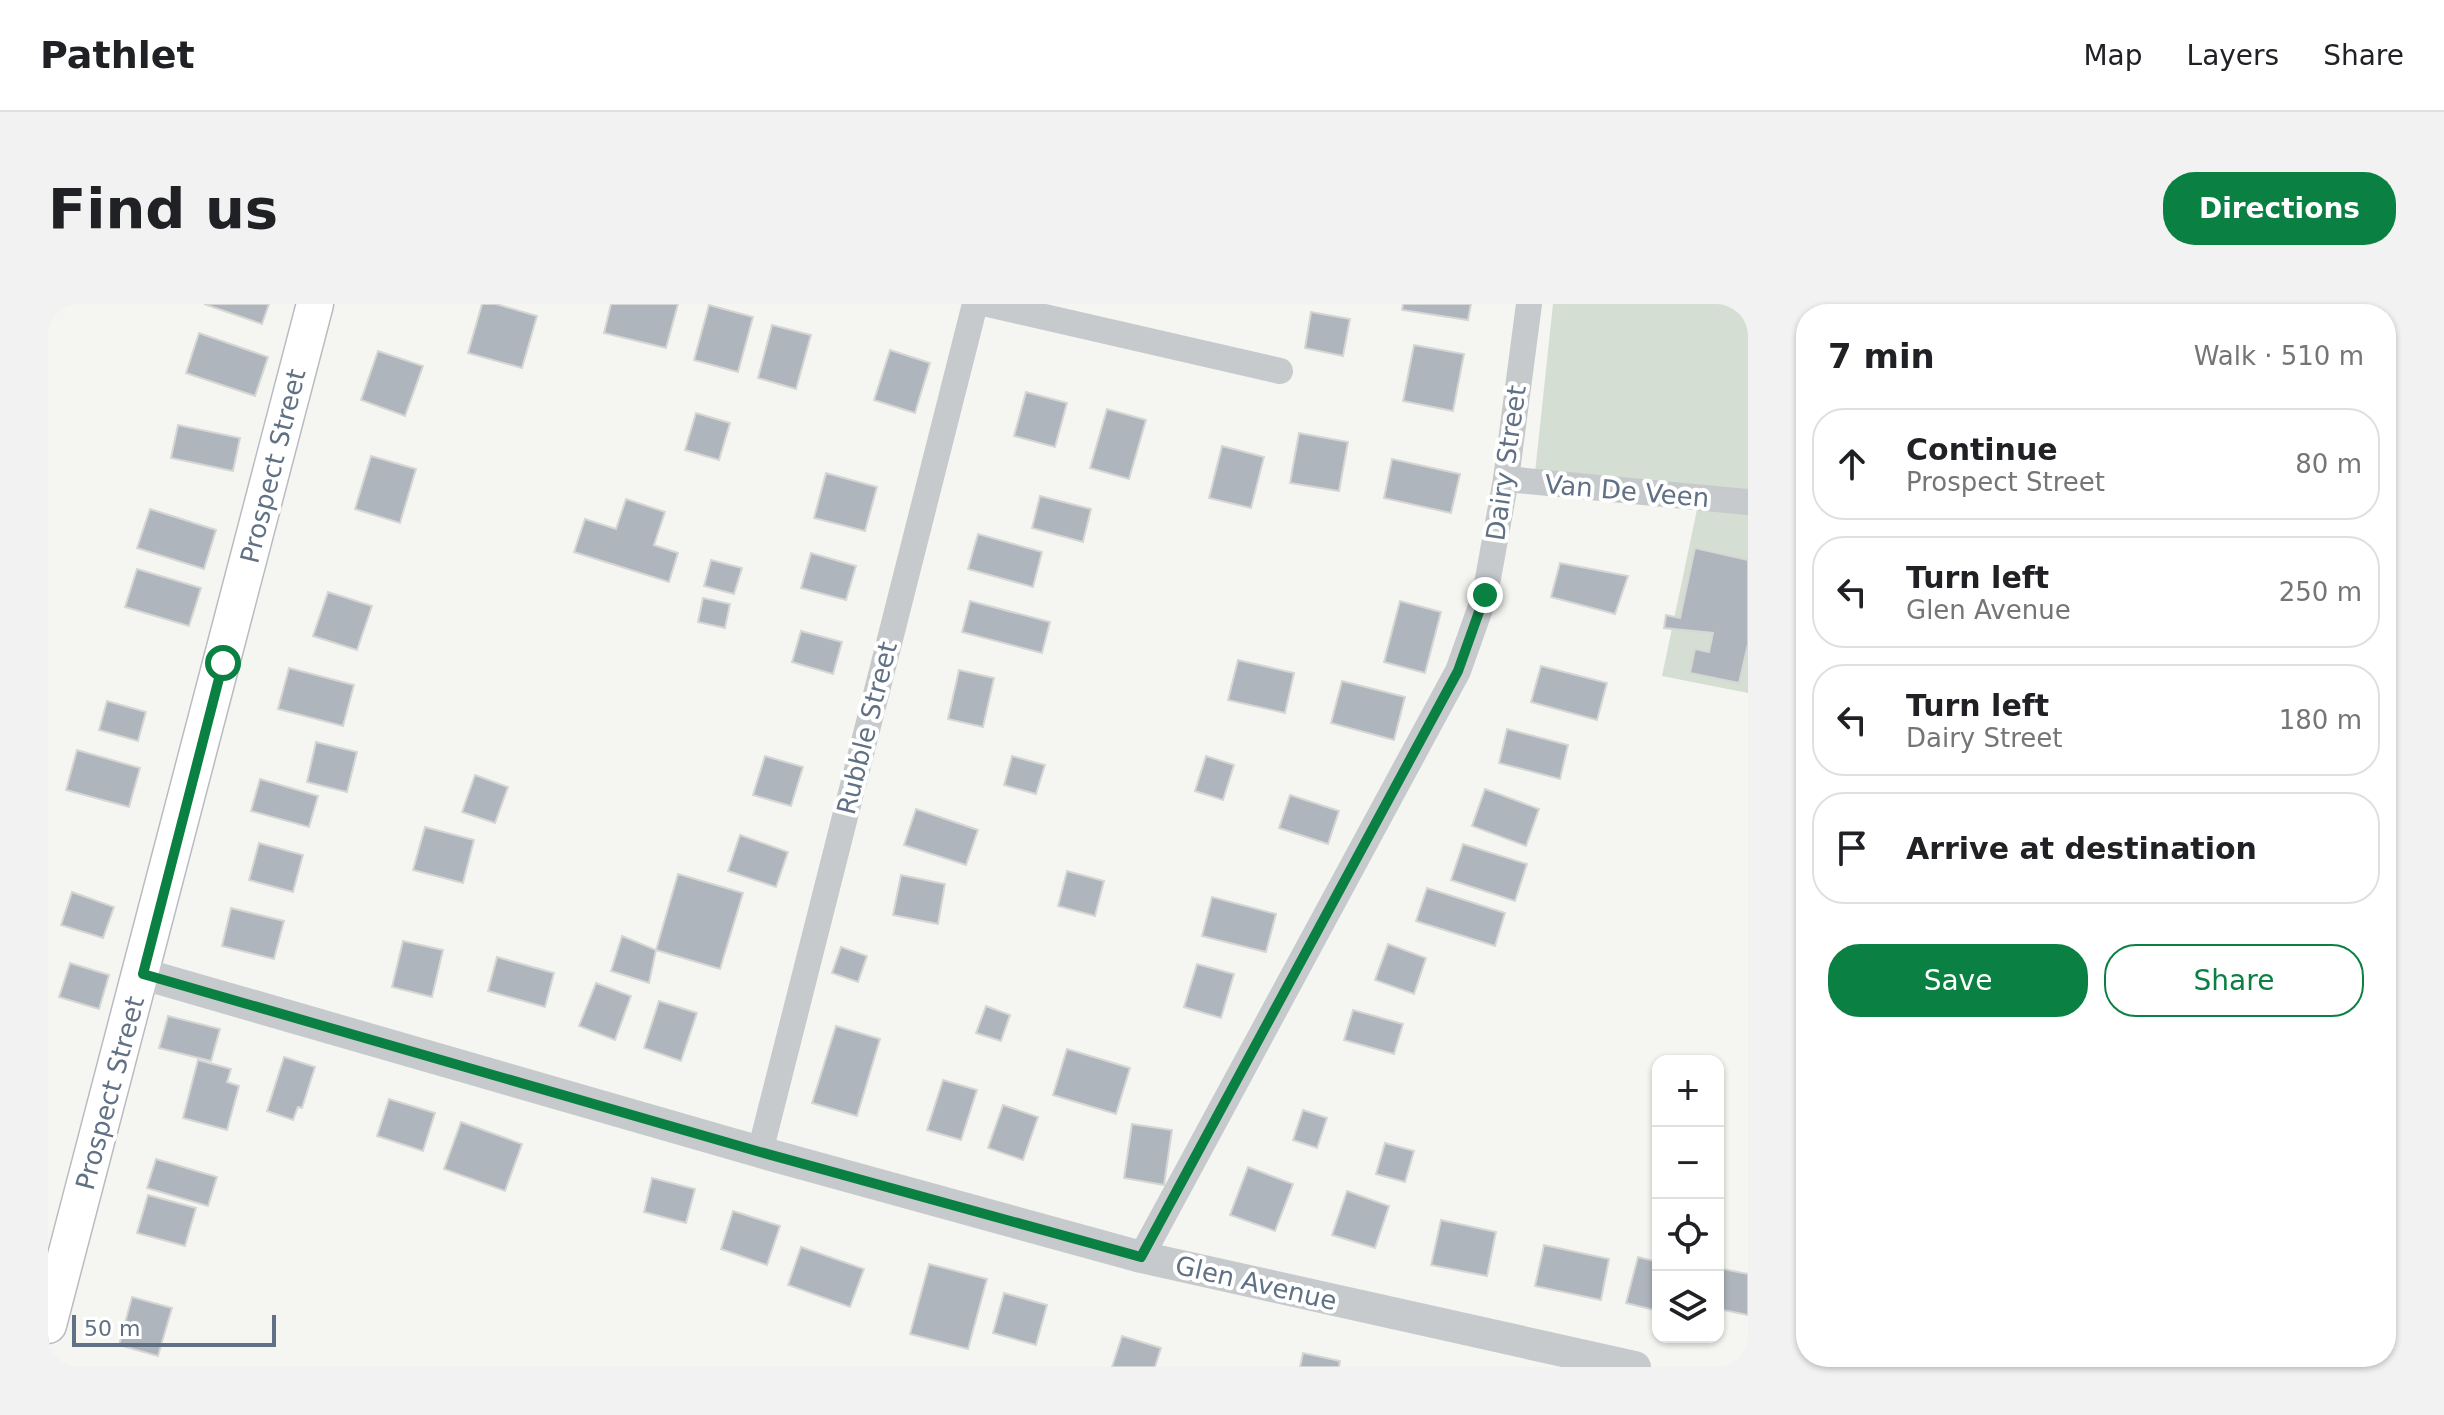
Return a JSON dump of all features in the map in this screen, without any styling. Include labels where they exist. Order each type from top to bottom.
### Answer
[{"type":"main road","name":"Prospect Street","points":[[48,1325],[143,974],[315,304]]},
{"type":"street","name":"Rubble Street","points":[[760,1152],[975,304]]},
{"type":"street","points":[[988,304],[1280,371]]},
{"type":"street","name":"Dairy Street","points":[[1141,1257],[1458,671],[1485,595],[1506,479],[1529,304]]},
{"type":"street","name":"Van De Veen","points":[[1506,479],[1748,502]]},
{"type":"street","name":"Glen Avenue","points":[[143,974],[760,1152],[1141,1257],[1635,1367]]},
{"type":"shaded area","points":[[1553,304],[1748,304],[1748,693],[1662,676],[1699,500],[1534,482]]},
{"type":"building","points":[[204,304],[269,304],[262,324]]},
{"type":"building","points":[[482,304],[496,304],[537,316],[522,368],[468,353]]},
{"type":"building","points":[[611,304],[678,304],[666,348],[604,333]]},
{"type":"building","points":[[1403,304],[1471,304],[1468,320],[1402,310]]},
{"type":"building","points":[[709,305],[753,317],[738,372],[694,360]]},
{"type":"building","points":[[1311,312],[1350,319],[1343,356],[1305,348]]},
{"type":"building","points":[[772,325],[811,335],[796,389],[758,378]]},
{"type":"building","points":[[199,333],[268,357],[255,396],[186,373]]},
{"type":"building","points":[[1414,345],[1464,354],[1453,411],[1403,401]]},
{"type":"building","points":[[890,350],[930,363],[915,413],[874,400]]},
{"type":"building","points":[[378,351],[423,366],[405,416],[361,400]]},
{"type":"building","points":[[1026,392],[1067,403],[1055,447],[1014,436]]},
{"type":"building","points":[[1107,409],[1146,420],[1129,479],[1090,468]]},
{"type":"building","points":[[696,413],[730,423],[719,460],[685,450]]},
{"type":"building","points":[[178,425],[240,438],[233,471],[171,458]]},
{"type":"building","points":[[1299,433],[1348,442],[1339,491],[1290,483]]},
{"type":"building","points":[[1222,446],[1264,457],[1251,508],[1209,498]]},
{"type":"building","points":[[371,456],[416,469],[400,523],[355,509]]},
{"type":"building","points":[[1392,459],[1460,474],[1451,513],[1384,498]]},
{"type":"building","points":[[826,473],[877,487],[865,531],[814,518]]},
{"type":"building","points":[[1040,496],[1091,509],[1083,542],[1032,528]]},
{"type":"building","points":[[626,499],[665,512],[654,545],[678,553],[669,582],[574,552],[585,519],[616,529]]},
{"type":"building","points":[[150,509],[216,530],[204,569],[137,548]]},
{"type":"building","points":[[978,534],[1042,552],[1033,587],[968,569]]},
{"type":"building","points":[[1695,548],[1748,560],[1748,644],[1739,683],[1690,673],[1695,649],[1709,652],[1713,633],[1664,628],[1666,615],[1680,618]]},
{"type":"building","points":[[811,553],[856,566],[846,600],[801,588]]},
{"type":"building","points":[[711,560],[742,568],[734,594],[704,586]]},
{"type":"building","points":[[1560,563],[1628,576],[1615,614],[1551,597]]},
{"type":"building","points":[[137,569],[201,588],[189,626],[125,607]]},
{"type":"building","points":[[328,592],[372,606],[357,650],[313,636]]},
{"type":"building","points":[[703,598],[730,604],[725,628],[698,622]]},
{"type":"building","points":[[970,601],[1050,622],[1042,653],[962,632]]},
{"type":"building","points":[[1400,601],[1441,612],[1425,673],[1384,662]]},
{"type":"building","points":[[801,631],[842,642],[833,674],[792,662]]},
{"type":"building","points":[[1238,660],[1294,673],[1285,713],[1228,700]]},
{"type":"building","points":[[1541,666],[1607,683],[1597,720],[1531,702]]},
{"type":"building","points":[[289,668],[354,685],[343,726],[278,709]]},
{"type":"building","points":[[959,670],[994,678],[983,727],[948,719]]},
{"type":"building","points":[[1342,681],[1405,697],[1394,740],[1331,723]]},
{"type":"building","points":[[107,701],[146,712],[138,741],[99,730]]},
{"type":"building","points":[[1507,729],[1568,745],[1560,779],[1499,763]]},
{"type":"building","points":[[316,742],[357,752],[347,792],[307,782]]},
{"type":"building","points":[[77,750],[140,768],[129,807],[66,790]]},
{"type":"building","points":[[765,756],[803,767],[791,806],[753,795]]},
{"type":"building","points":[[1012,756],[1045,765],[1036,794],[1004,785]]},
{"type":"building","points":[[1206,756],[1234,765],[1223,800],[1195,791]]},
{"type":"building","points":[[475,775],[508,787],[495,823],[462,812]]},
{"type":"building","points":[[260,779],[318,796],[309,827],[251,811]]},
{"type":"building","points":[[1485,789],[1539,809],[1526,846],[1472,826]]},
{"type":"building","points":[[1290,795],[1339,811],[1328,844],[1279,828]]},
{"type":"building","points":[[916,809],[978,830],[966,865],[904,845]]},
{"type":"building","points":[[425,827],[474,840],[463,883],[413,870]]},
{"type":"building","points":[[740,835],[788,852],[776,887],[728,871]]},
{"type":"building","points":[[259,843],[303,855],[293,892],[249,880]]},
{"type":"building","points":[[1463,844],[1527,864],[1515,901],[1451,880]]},
{"type":"building","points":[[1067,871],[1104,881],[1095,916],[1058,906]]},
{"type":"building","points":[[678,874],[743,893],[720,969],[656,950]]},
{"type":"building","points":[[901,875],[945,884],[938,924],[893,915]]},
{"type":"building","points":[[1427,888],[1505,913],[1495,946],[1416,921]]},
{"type":"building","points":[[72,892],[114,907],[103,938],[61,925]]},
{"type":"building","points":[[1212,897],[1276,914],[1266,952],[1202,936]]},
{"type":"building","points":[[231,908],[284,921],[274,959],[222,946]]},
{"type":"building","points":[[622,936],[656,950],[649,983],[611,971]]},
{"type":"building","points":[[403,941],[443,950],[432,997],[392,987]]},
{"type":"building","points":[[1388,944],[1426,958],[1414,994],[1375,980]]},
{"type":"building","points":[[841,947],[867,956],[858,982],[832,973]]},
{"type":"building","points":[[497,957],[554,973],[545,1007],[488,991]]},
{"type":"building","points":[[70,963],[109,975],[99,1009],[59,997]]},
{"type":"building","points":[[1197,964],[1234,974],[1221,1018],[1184,1007]]},
{"type":"building","points":[[596,983],[631,996],[615,1040],[579,1026]]},
{"type":"building","points":[[659,1001],[697,1013],[681,1061],[644,1048]]},
{"type":"building","points":[[986,1006],[1010,1015],[1001,1041],[976,1033]]},
{"type":"building","points":[[1353,1010],[1403,1024],[1394,1054],[1344,1040]]},
{"type":"building","points":[[168,1016],[220,1029],[211,1061],[159,1048]]},
{"type":"building","points":[[836,1026],[880,1039],[857,1116],[812,1103]]},
{"type":"building","points":[[1067,1049],[1130,1068],[1116,1114],[1053,1095]]},
{"type":"building","points":[[284,1057],[315,1067],[302,1108],[298,1107],[293,1120],[267,1111]]},
{"type":"building","points":[[198,1060],[231,1069],[227,1082],[239,1086],[227,1130],[183,1118]]},
{"type":"building","points":[[943,1080],[977,1090],[961,1140],[927,1130]]},
{"type":"building","points":[[389,1099],[435,1113],[423,1151],[377,1136]]},
{"type":"building","points":[[1003,1105],[1038,1117],[1023,1160],[988,1148]]},
{"type":"building","points":[[1303,1110],[1327,1118],[1317,1148],[1293,1140]]},
{"type":"building","points":[[461,1122],[522,1144],[505,1191],[444,1169]]},
{"type":"building","points":[[1132,1124],[1172,1130],[1164,1185],[1124,1178]]},
{"type":"building","points":[[1385,1143],[1414,1151],[1405,1182],[1376,1174]]},
{"type":"building","points":[[156,1159],[217,1177],[208,1206],[147,1188]]},
{"type":"building","points":[[1248,1167],[1293,1184],[1275,1231],[1230,1215]]},
{"type":"building","points":[[652,1178],[695,1189],[686,1223],[644,1212]]},
{"type":"building","points":[[1347,1191],[1389,1206],[1375,1248],[1332,1235]]},
{"type":"building","points":[[148,1195],[196,1208],[185,1246],[137,1233]]},
{"type":"building","points":[[733,1211],[780,1226],[767,1265],[721,1249]]},
{"type":"building","points":[[1441,1220],[1496,1232],[1487,1276],[1431,1265]]},
{"type":"building","points":[[1544,1245],[1609,1259],[1601,1300],[1535,1286]]},
{"type":"building","points":[[801,1247],[864,1269],[850,1307],[788,1285]]},
{"type":"building","points":[[1638,1257],[1652,1260],[1652,1310],[1626,1303]]},
{"type":"building","points":[[929,1264],[987,1279],[968,1349],[910,1334]]},
{"type":"building","points":[[1724,1269],[1748,1274],[1748,1315],[1724,1310]]},
{"type":"building","points":[[1004,1293],[1047,1305],[1036,1345],[993,1333]]},
{"type":"building","points":[[132,1297],[172,1308],[158,1356],[119,1345]]},
{"type":"building","points":[[1122,1336],[1161,1348],[1155,1367],[1112,1367]]},
{"type":"building","points":[[1303,1353],[1340,1361],[1339,1367],[1300,1367]]},
{"type":"route","points":[[223,663],[143,974],[760,1152],[1141,1257],[1458,671],[1485,595]]}]
